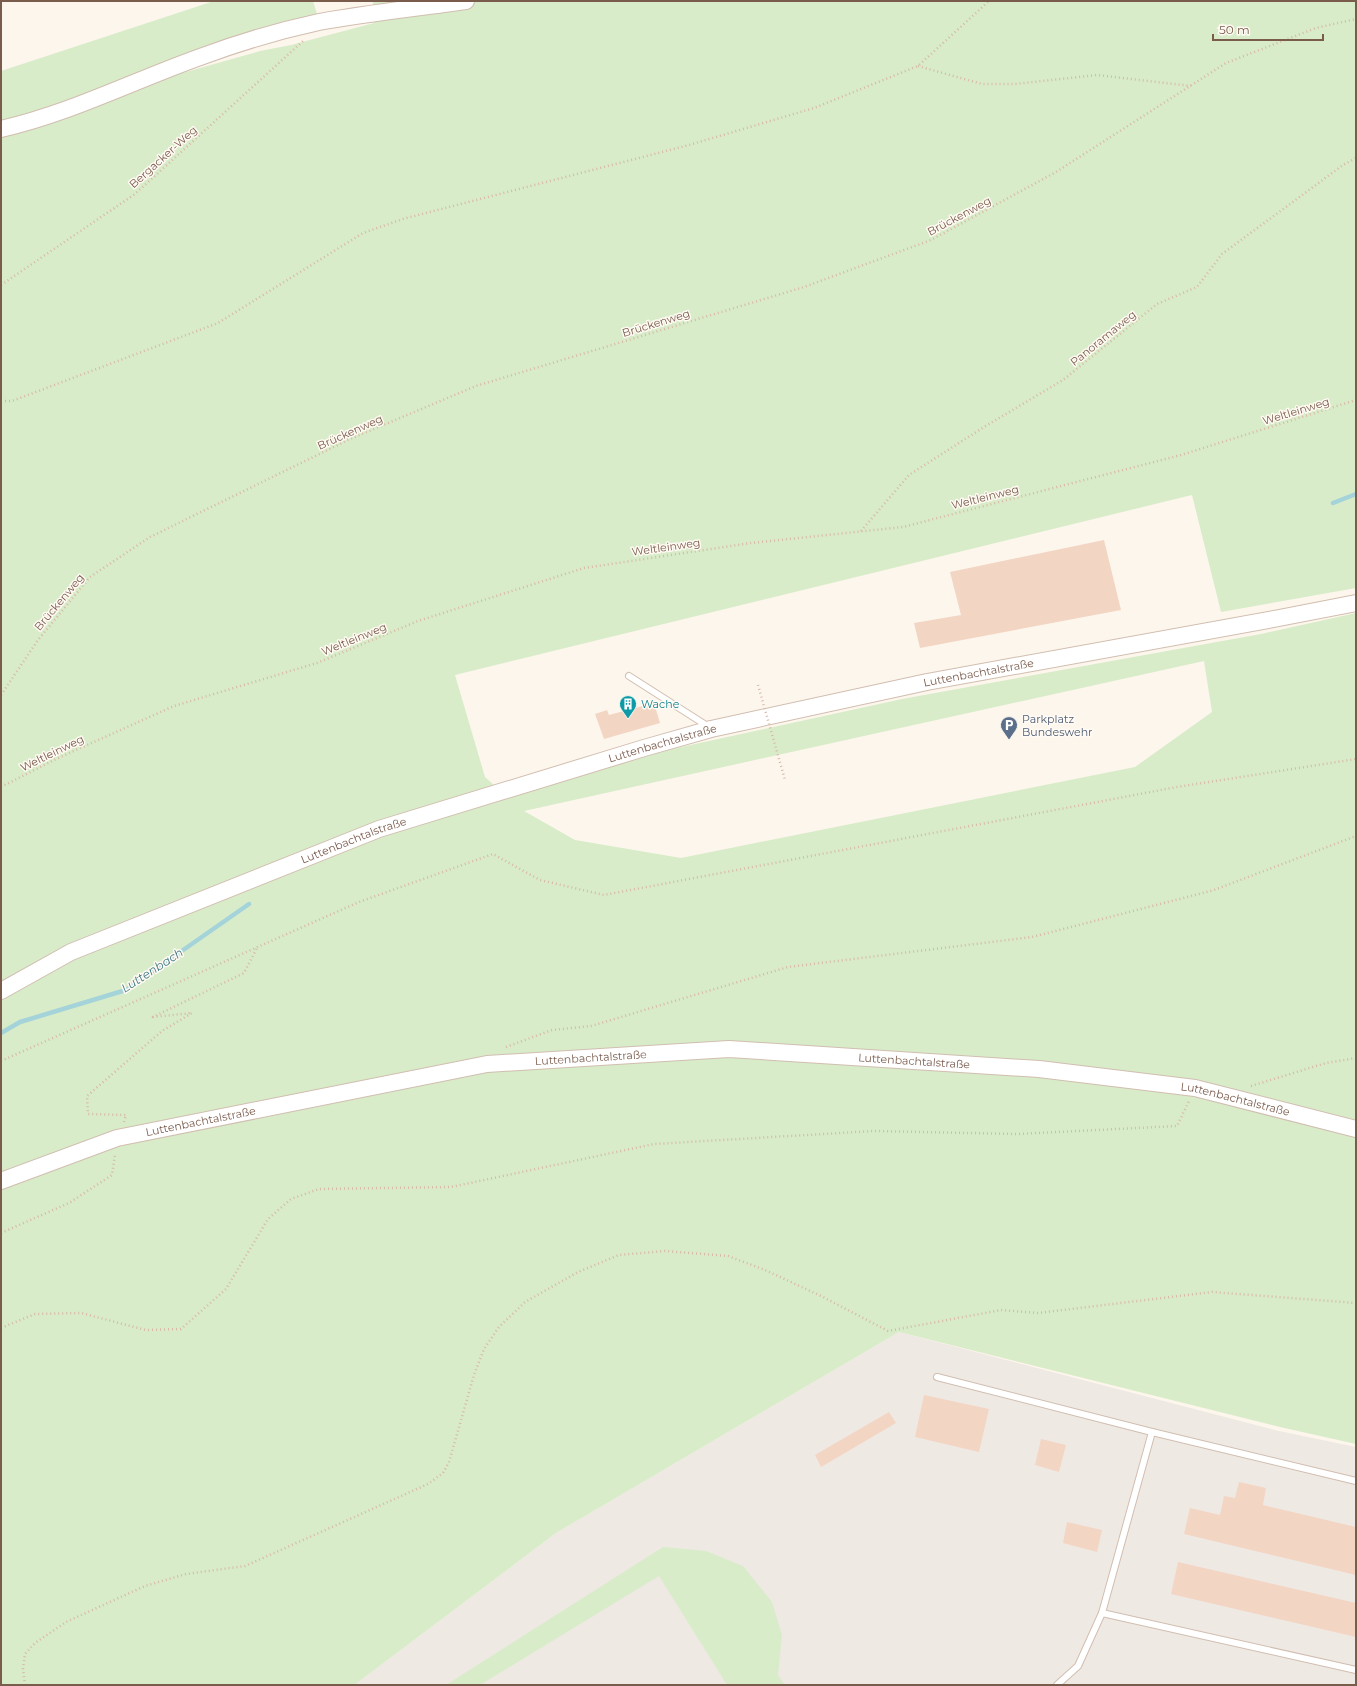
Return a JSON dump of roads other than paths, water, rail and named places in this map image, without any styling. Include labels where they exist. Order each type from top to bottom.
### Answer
[{"type":"street","points":[[1,129],[18,125],[101,96],[203,56],[295,28],[318,22],[355,16],[466,1]]},
{"type":"street","name":"Luttenbachtalstraße","points":[[1,991],[71,952],[379,829],[637,750],[712,729],[927,682],[1271,620],[1356,603]]},
{"type":"street","name":"Luttenbachtalstraße","points":[[1,1180],[117,1138],[487,1064],[729,1049],[1039,1069],[1196,1088],[1225,1094],[1356,1129]]},
{"type":"lane","points":[[629,676],[712,729]]},
{"type":"lane","points":[[937,1376],[1152,1432],[1356,1481]]},
{"type":"lane","points":[[1057,1685],[1078,1666],[1102,1613],[1152,1432]]},
{"type":"lane","points":[[1102,1613],[1356,1670]]},
{"type":"waterway","name":"Luttenbach","points":[[1333,503],[1356,494]]},
{"type":"waterway","name":"Luttenbach","points":[[1,1033],[20,1022],[126,990],[249,904]]},
{"type":"place","name":"Wache","points":[[628,719]]},
{"type":"place","name":"Parkplatz Bundeswehr","points":[[1009,740]]}]
